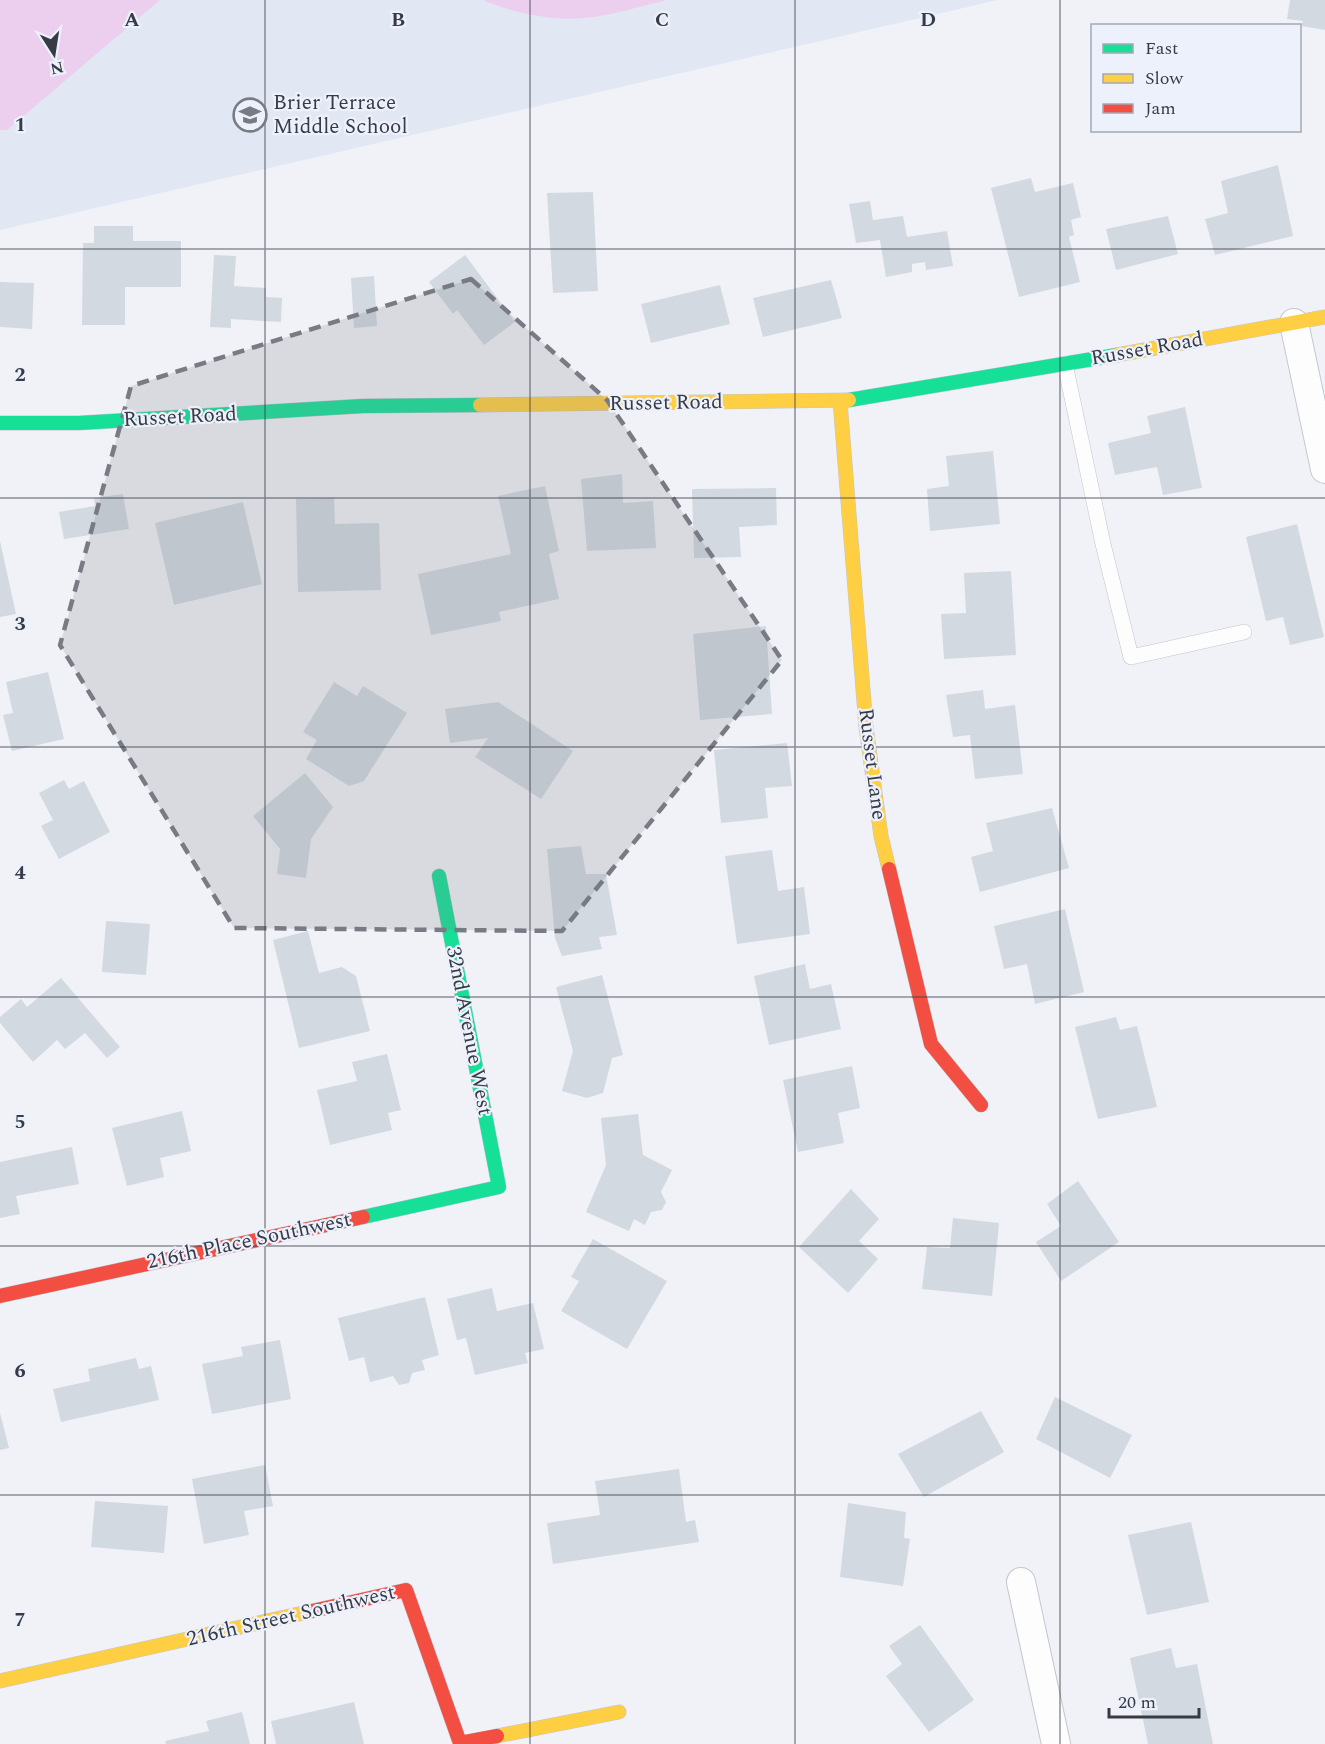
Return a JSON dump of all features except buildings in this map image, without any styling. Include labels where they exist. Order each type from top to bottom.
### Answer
[{"type":"street","name":"Russet Road","points":[[0,423],[79,423],[363,406],[840,401],[1065,364],[1325,317]]},
{"type":"street","points":[[1294,322],[1325,469]]},
{"type":"street","name":"Russet Lane","points":[[840,401],[866,727],[881,836],[931,1044],[981,1105]]},
{"type":"street","name":"32nd Avenue West","points":[[439,876],[499,1187]]},
{"type":"street","name":"216th Place Southwest","points":[[0,1296],[499,1187]]},
{"type":"street","points":[[1021,1582],[1056,1744]]},
{"type":"street","name":"216th Street Southwest","points":[[0,1681],[406,1590],[460,1743],[619,1712]]},
{"type":"lane","points":[[1065,364],[1103,544],[1131,657],[1244,633]]},
{"type":"highlighted area","points":[[471,279],[607,400],[782,660],[562,931],[234,928],[60,645],[131,386]]},
{"type":"shaded area","name":"Brier Terrace Middle School","points":[[0,0],[998,0],[0,230]]},
{"type":"shaded area","points":[[0,0],[160,0],[7,130],[0,130]]},
{"type":"shaded area","points":[[483,0],[667,0],[604,15],[571,19],[532,15]]},
{"type":"traffic: fast","points":[[849,400],[1117,355]]},
{"type":"traffic: fast","points":[[0,423],[79,423],[363,406],[480,405]]},
{"type":"traffic: fast","points":[[363,1217],[499,1187],[439,876]]},
{"type":"traffic: slow","points":[[1117,355],[1325,317]]},
{"type":"traffic: slow","points":[[480,405],[849,400]]},
{"type":"traffic: slow","points":[[840,401],[866,727],[881,836],[889,869]]},
{"type":"traffic: slow","points":[[0,1681],[312,1611]]},
{"type":"traffic: slow","points":[[497,1736],[619,1712]]},
{"type":"traffic: jam","points":[[889,869],[931,1044],[981,1105]]},
{"type":"traffic: jam","points":[[0,1296],[363,1217]]},
{"type":"traffic: jam","points":[[312,1611],[406,1590],[460,1743],[497,1736]]},
{"type":"place","name":"Brier Terrace Middle School","points":[[250,115]]}]
